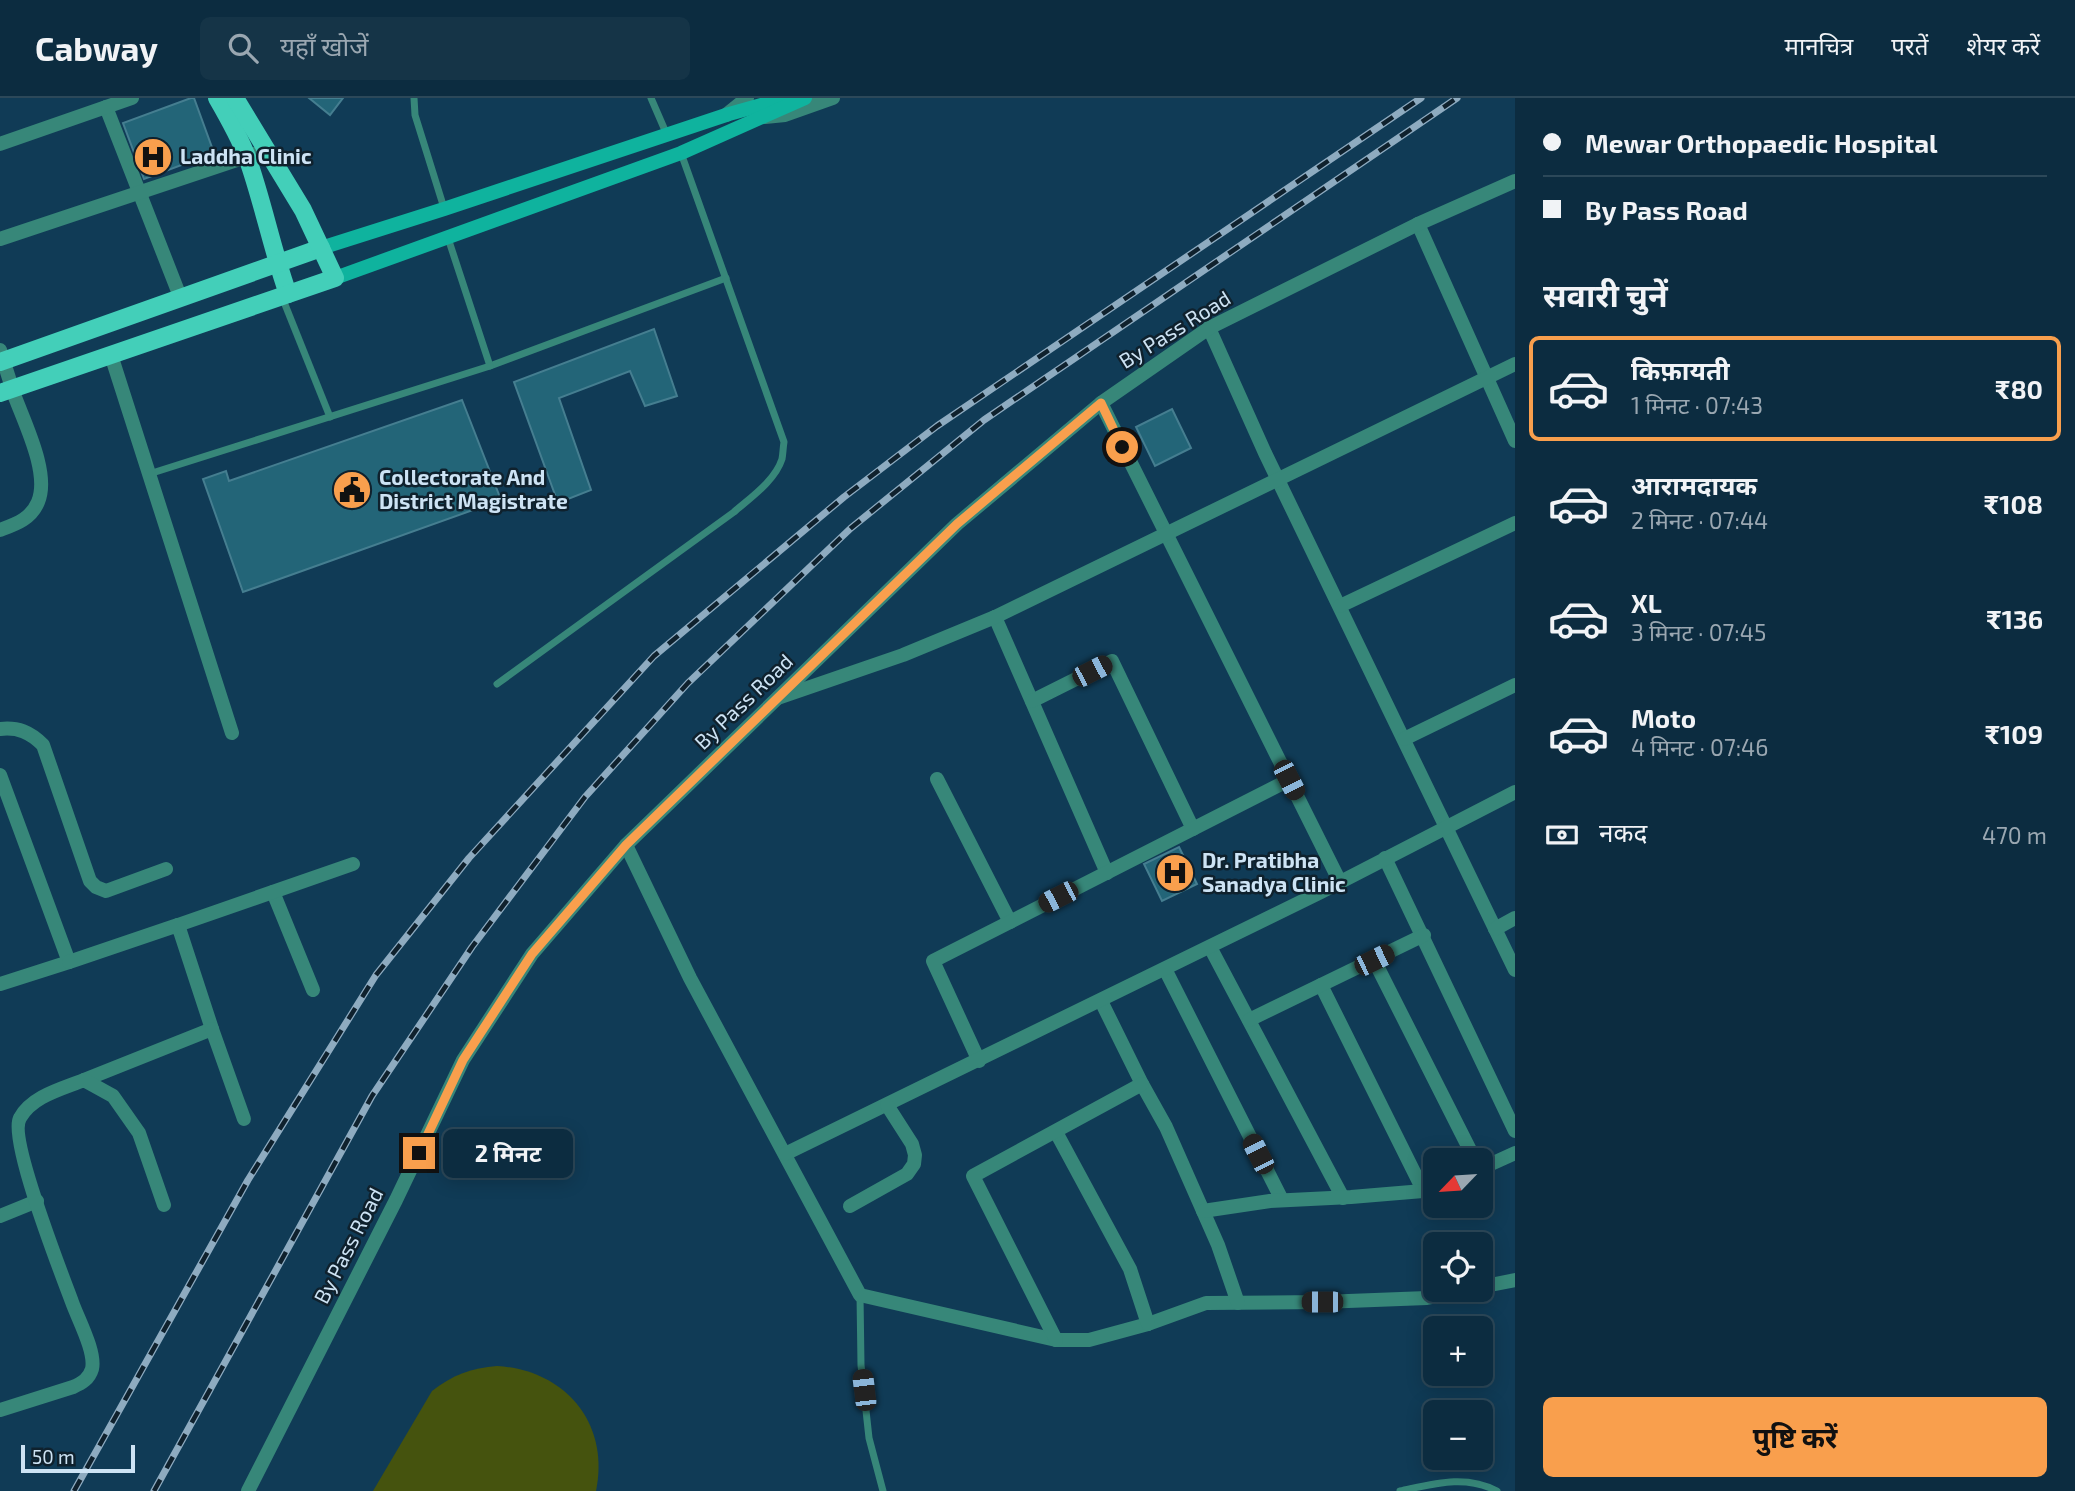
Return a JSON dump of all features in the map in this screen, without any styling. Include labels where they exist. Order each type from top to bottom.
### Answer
[{"type":"main road","points":[[217,98],[246,156],[285,295]]},
{"type":"main road","points":[[235,98],[303,210],[335,278]]},
{"type":"main road","points":[[1,358],[181,299],[321,248],[726,115],[786,98]]},
{"type":"main road","points":[[6,391],[586,188],[681,153],[805,98]]},
{"type":"main road","points":[[577,165],[586,188]]},
{"type":"street","points":[[0,144],[132,98]]},
{"type":"street","points":[[726,115],[747,98]]},
{"type":"street","points":[[760,117],[785,115],[833,98]]},
{"type":"street","points":[[106,107],[181,299]]},
{"type":"street","points":[[0,239],[267,150]]},
{"type":"street","name":"By Pass Road","points":[[248,1491],[390,1212],[463,1060],[532,954],[626,845],[957,524],[1101,403],[1209,328],[1419,224],[1515,181]]},
{"type":"street","points":[[1419,224],[1515,441]]},
{"type":"street","points":[[1209,328],[1339,606],[1515,970]]},
{"type":"street","points":[[111,355],[232,733]]},
{"type":"street","points":[[0,530],[20,523],[32,513],[41,491],[38,460],[6,391],[1,358]]},
{"type":"street","points":[[778,698],[903,654],[995,617],[1515,364]]},
{"type":"street","points":[[1101,403],[1340,882]]},
{"type":"street","points":[[1339,606],[1515,523]]},
{"type":"street","points":[[995,617],[1107,873]]},
{"type":"street","points":[[1032,701],[1112,661],[1193,829]]},
{"type":"street","points":[[1404,739],[1515,685]]},
{"type":"street","points":[[0,729],[23,731],[34,736],[43,745],[90,881],[96,887],[106,891],[166,869]]},
{"type":"street","points":[[0,775],[69,962]]},
{"type":"street","points":[[937,779],[1010,922]]},
{"type":"street","points":[[979,1061],[933,961],[1289,780]]},
{"type":"street","points":[[785,1154],[1210,947],[1515,792]]},
{"type":"street","points":[[626,845],[690,978],[860,1295],[1056,1340],[1088,1339],[1148,1324],[1206,1303],[1423,1298]]},
{"type":"street","points":[[1385,858],[1424,935],[1515,1131]]},
{"type":"street","points":[[0,984],[353,864]]},
{"type":"street","points":[[273,892],[313,990]]},
{"type":"street","points":[[1495,929],[1515,918]]},
{"type":"street","points":[[178,925],[244,1119]]},
{"type":"street","points":[[1249,1020],[1424,935]]},
{"type":"street","points":[[1210,947],[1343,1198]]},
{"type":"street","points":[[1374,960],[1469,1148]]},
{"type":"street","points":[[1165,969],[1282,1200]]},
{"type":"street","points":[[1321,985],[1423,1178]]},
{"type":"street","points":[[1101,1001],[1166,1127],[1218,1245],[1238,1303]]},
{"type":"street","points":[[0,1410],[73,1387],[83,1382],[92,1369],[87,1340],[53,1253],[20,1152],[17,1128],[19,1118],[34,1103],[51,1093],[212,1029]]},
{"type":"street","points":[[84,1080],[113,1096],[139,1133],[164,1205]]},
{"type":"street","points":[[1056,1340],[973,1177],[1142,1084]]},
{"type":"street","points":[[850,1206],[907,1174],[914,1164],[912,1144],[887,1105]]},
{"type":"street","points":[[1056,1132],[1130,1269],[1148,1324]]},
{"type":"street","points":[[1493,1163],[1515,1153]]},
{"type":"street","points":[[1203,1211],[1282,1200],[1423,1192]]},
{"type":"street","points":[[0,1216],[37,1201]]},
{"type":"street","points":[[1493,1284],[1515,1280]]},
{"type":"lane","points":[[414,98],[415,115],[444,209]]},
{"type":"lane","points":[[651,98],[667,135]]},
{"type":"lane","points":[[497,684],[734,512],[773,475],[781,460],[784,442],[681,153]]},
{"type":"lane","points":[[448,238],[490,366]]},
{"type":"lane","points":[[149,474],[490,366],[726,278]]},
{"type":"lane","points":[[285,295],[330,417]]},
{"type":"lane","points":[[860,1295],[861,1365],[869,1438],[883,1491]]},
{"type":"lane","points":[[1400,1491],[1446,1481],[1468,1481],[1497,1491]]},
{"type":"green space","points":[[497,1366],[521,1370],[543,1378],[562,1389],[577,1404],[589,1423],[596,1443],[599,1466],[596,1491],[373,1491],[432,1391],[463,1373]]},
{"type":"building","points":[[194,98],[214,153],[144,179],[123,123]]},
{"type":"building","points":[[309,98],[343,98],[330,115]]},
{"type":"building","points":[[654,329],[677,396],[645,406],[630,371],[559,398],[591,490],[558,503],[514,382]]},
{"type":"building","name":"Collectorate And District Magistrate","points":[[462,400],[501,500],[243,592],[203,479],[226,471],[229,481]]},
{"type":"building","points":[[1172,409],[1191,448],[1155,466],[1136,427]]},
{"type":"building","points":[[1179,847],[1197,884],[1162,901],[1144,864]]},
{"type":"railway","points":[[74,1491],[248,1180],[376,975],[469,858],[654,656],[844,497],[937,426],[1421,98]]},
{"type":"railway","points":[[154,1491],[372,1096],[472,947],[585,797],[688,683],[851,528],[984,420],[1457,98]]},
{"type":"place","name":"Laddha Clinic","points":[[153,157]]},
{"type":"place","name":"Collectorate And District Magistrate","points":[[352,490]]},
{"type":"place","name":"Dr. Pratibha Sanadya Clinic","points":[[1175,873]]},
{"type":"route","points":[[419,1153],[463,1060],[532,954],[626,845],[957,524],[1101,403],[1122,447]]}]
